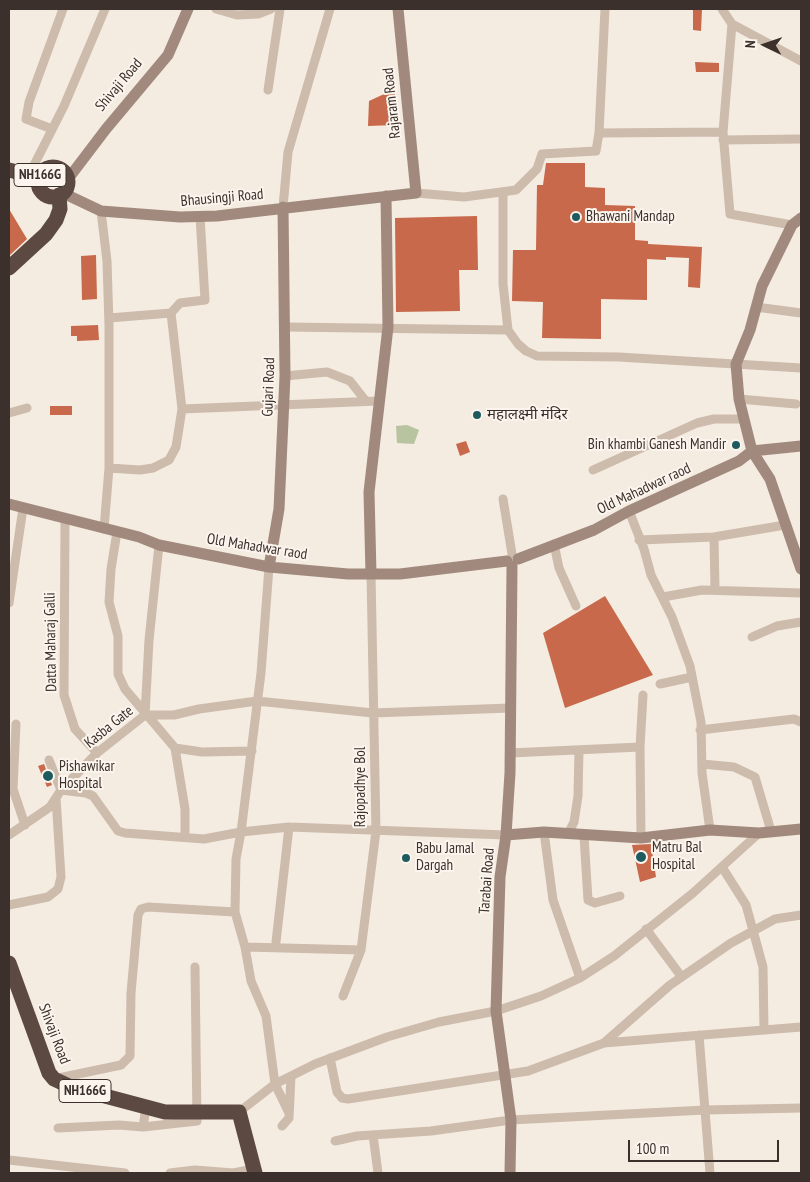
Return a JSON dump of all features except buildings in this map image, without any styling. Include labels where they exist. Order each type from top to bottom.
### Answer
[{"type":"highway","name":"NH166G","points":[[9,268],[46,234],[56,220],[60,209],[63,171],[54,167],[34,177]]},
{"type":"highway","name":"NH166G","points":[[9,170],[34,177],[46,195],[63,189]]},
{"type":"highway","name":"Shivaji Road","points":[[9,963],[49,1073],[54,1079],[71,1086],[166,1112],[240,1112]]},
{"type":"highway","points":[[240,1112],[255,1171]]},
{"type":"street","points":[[52,129],[26,119],[63,9]]},
{"type":"street","points":[[34,177],[52,129],[106,9]]},
{"type":"street","name":"Shivaji Road","points":[[63,189],[106,129],[168,54],[188,9]]},
{"type":"street","points":[[216,9],[237,15],[258,14],[271,9]]},
{"type":"street","points":[[268,90],[280,9]]},
{"type":"street","points":[[283,207],[288,152],[330,9]]},
{"type":"street","name":"Rajaram Road","points":[[398,9],[416,194]]},
{"type":"street","points":[[416,194],[464,197],[516,190],[537,169],[542,154],[596,151],[599,133],[605,9]]},
{"type":"street","points":[[722,9],[732,28],[723,136],[730,214],[797,222],[762,286],[736,364],[739,399],[752,451],[770,479],[801,569]]},
{"type":"street","points":[[732,28],[801,61]]},
{"type":"street","points":[[599,133],[801,139]]},
{"type":"street","name":"Bhausingji Road","points":[[63,189],[101,212],[158,217],[200,216],[416,194]]},
{"type":"street","points":[[503,192],[504,284],[508,330],[518,344],[537,356],[619,357],[801,368]]},
{"type":"street","points":[[371,574],[369,492],[388,327],[386,196]]},
{"type":"street","name":"Gujari Road","points":[[269,567],[279,509],[284,404],[286,327],[283,207]]},
{"type":"street","points":[[101,212],[107,261],[109,318],[109,468],[104,529]]},
{"type":"street","points":[[109,318],[171,313],[180,303],[205,300],[200,216]]},
{"type":"street","points":[[756,307],[801,313]]},
{"type":"street","points":[[109,468],[140,470],[154,468],[169,460],[176,447],[182,409],[171,313]]},
{"type":"street","points":[[286,327],[508,330]]},
{"type":"street","points":[[285,376],[327,372],[350,381],[365,400]]},
{"type":"street","points":[[739,399],[796,404]]},
{"type":"street","points":[[182,409],[365,400],[378,401]]},
{"type":"street","points":[[9,414],[28,408]]},
{"type":"street","points":[[594,470],[697,423],[714,419],[743,419]]},
{"type":"street","points":[[752,451],[801,446]]},
{"type":"street","name":"Old Mahadwar raod","points":[[9,504],[65,520],[118,532],[159,545],[269,567],[348,574],[400,574],[512,560],[594,530],[629,511],[731,465],[752,451]]},
{"type":"street","points":[[503,499],[512,560]]},
{"type":"street","points":[[9,603],[23,508]]},
{"type":"street","points":[[629,511],[651,576],[663,597],[692,677],[701,722],[702,764],[710,830]]},
{"type":"street","name":"Datta Maharaj Galli","points":[[65,520],[64,695],[75,729],[97,753]]},
{"type":"street","points":[[639,540],[714,537],[785,525]]},
{"type":"street","points":[[118,532],[109,582],[109,602],[118,636],[117,666],[121,682],[145,715],[175,748],[185,809],[185,836]]},
{"type":"street","points":[[714,537],[715,590]]},
{"type":"street","points":[[554,544],[559,568],[576,606]]},
{"type":"street","name":"Kasba Gate","points":[[9,835],[50,806],[97,753],[145,715],[149,640],[159,545]]},
{"type":"street","name":"Tarabai Road","points":[[510,1173],[511,1120],[496,1011],[500,877],[506,835],[510,753],[512,560]]},
{"type":"street","points":[[269,567],[262,673],[236,859],[235,912],[245,947],[251,981],[266,1016],[275,1084],[289,1113]]},
{"type":"street","name":"Rajopadhye Bol","points":[[343,996],[361,950],[376,831],[371,574]]},
{"type":"street","points":[[663,597],[715,590],[801,594]]},
{"type":"street","points":[[752,636],[777,626],[801,622]]},
{"type":"street","points":[[660,684],[692,677]]},
{"type":"street","points":[[641,838],[640,747],[643,694]]},
{"type":"street","points":[[145,715],[174,715],[199,709],[257,701],[373,713],[510,708]]},
{"type":"street","points":[[700,730],[794,719],[801,722]]},
{"type":"street","points":[[16,724],[13,789],[25,825]]},
{"type":"street","points":[[510,753],[640,747]]},
{"type":"street","points":[[175,748],[202,752],[252,750]]},
{"type":"street","points":[[568,834],[574,822],[578,796],[579,750]]},
{"type":"street","points":[[9,905],[48,897],[58,889],[61,877],[59,794],[48,760]]},
{"type":"street","points":[[702,764],[734,767],[755,777],[765,832]]},
{"type":"street","points":[[59,794],[86,792],[93,796],[118,831],[125,834],[185,836],[204,839],[241,832],[289,827],[506,835],[544,832],[584,836],[641,838],[710,830],[765,832],[801,829]]},
{"type":"street","points":[[276,942],[289,827]]},
{"type":"street","points":[[544,832],[553,900],[580,978]]},
{"type":"street","points":[[240,1112],[275,1084],[330,1058],[387,1036],[439,1022],[496,1011],[541,996],[580,978],[614,956],[765,832]]},
{"type":"street","points":[[584,836],[588,900],[596,903],[620,896]]},
{"type":"street","points":[[722,867],[746,905],[763,967],[764,1030]]},
{"type":"street","points":[[54,1079],[121,1065],[128,1060],[131,1052],[131,994],[140,921],[139,911],[144,907],[235,912]]},
{"type":"street","points":[[604,1042],[681,976],[775,919],[801,915]]},
{"type":"street","points":[[646,929],[681,976]]},
{"type":"street","points":[[245,947],[361,950]]},
{"type":"street","points":[[58,1128],[119,1125],[143,1127],[198,1121],[195,968]]},
{"type":"street","points":[[330,1058],[337,1092],[342,1098],[348,1099],[528,1071],[604,1042],[801,1027]]},
{"type":"street","points":[[699,1035],[710,1173]]},
{"type":"street","points":[[282,1126],[289,1113],[291,1076]]},
{"type":"street","points":[[143,1127],[146,1107]]},
{"type":"street","points":[[336,1141],[373,1135],[431,1131],[511,1120],[705,1110],[801,1108]]},
{"type":"street","points":[[373,1135],[378,1173]]},
{"type":"street","points":[[9,1160],[72,1171],[125,1173]]},
{"type":"street","points":[[170,1173],[195,1170],[233,1173],[255,1171]]},
{"type":"green space","points":[[407,425],[419,430],[414,444],[397,443],[396,426]]},
{"type":"place","name":"Bhawani Mandap","points":[[576,217]]},
{"type":"place","name":"महालक्ष्मी मंदिर","points":[[477,415]]},
{"type":"place","name":"Bin khambi Ganesh Mandir","points":[[736,445]]},
{"type":"place","name":"Pishawikar Hospital","points":[[48,776]]},
{"type":"place","name":"Matru Bal Hospital","points":[[641,857]]},
{"type":"place","name":"Babu Jamal Dargah","points":[[406,858]]}]
